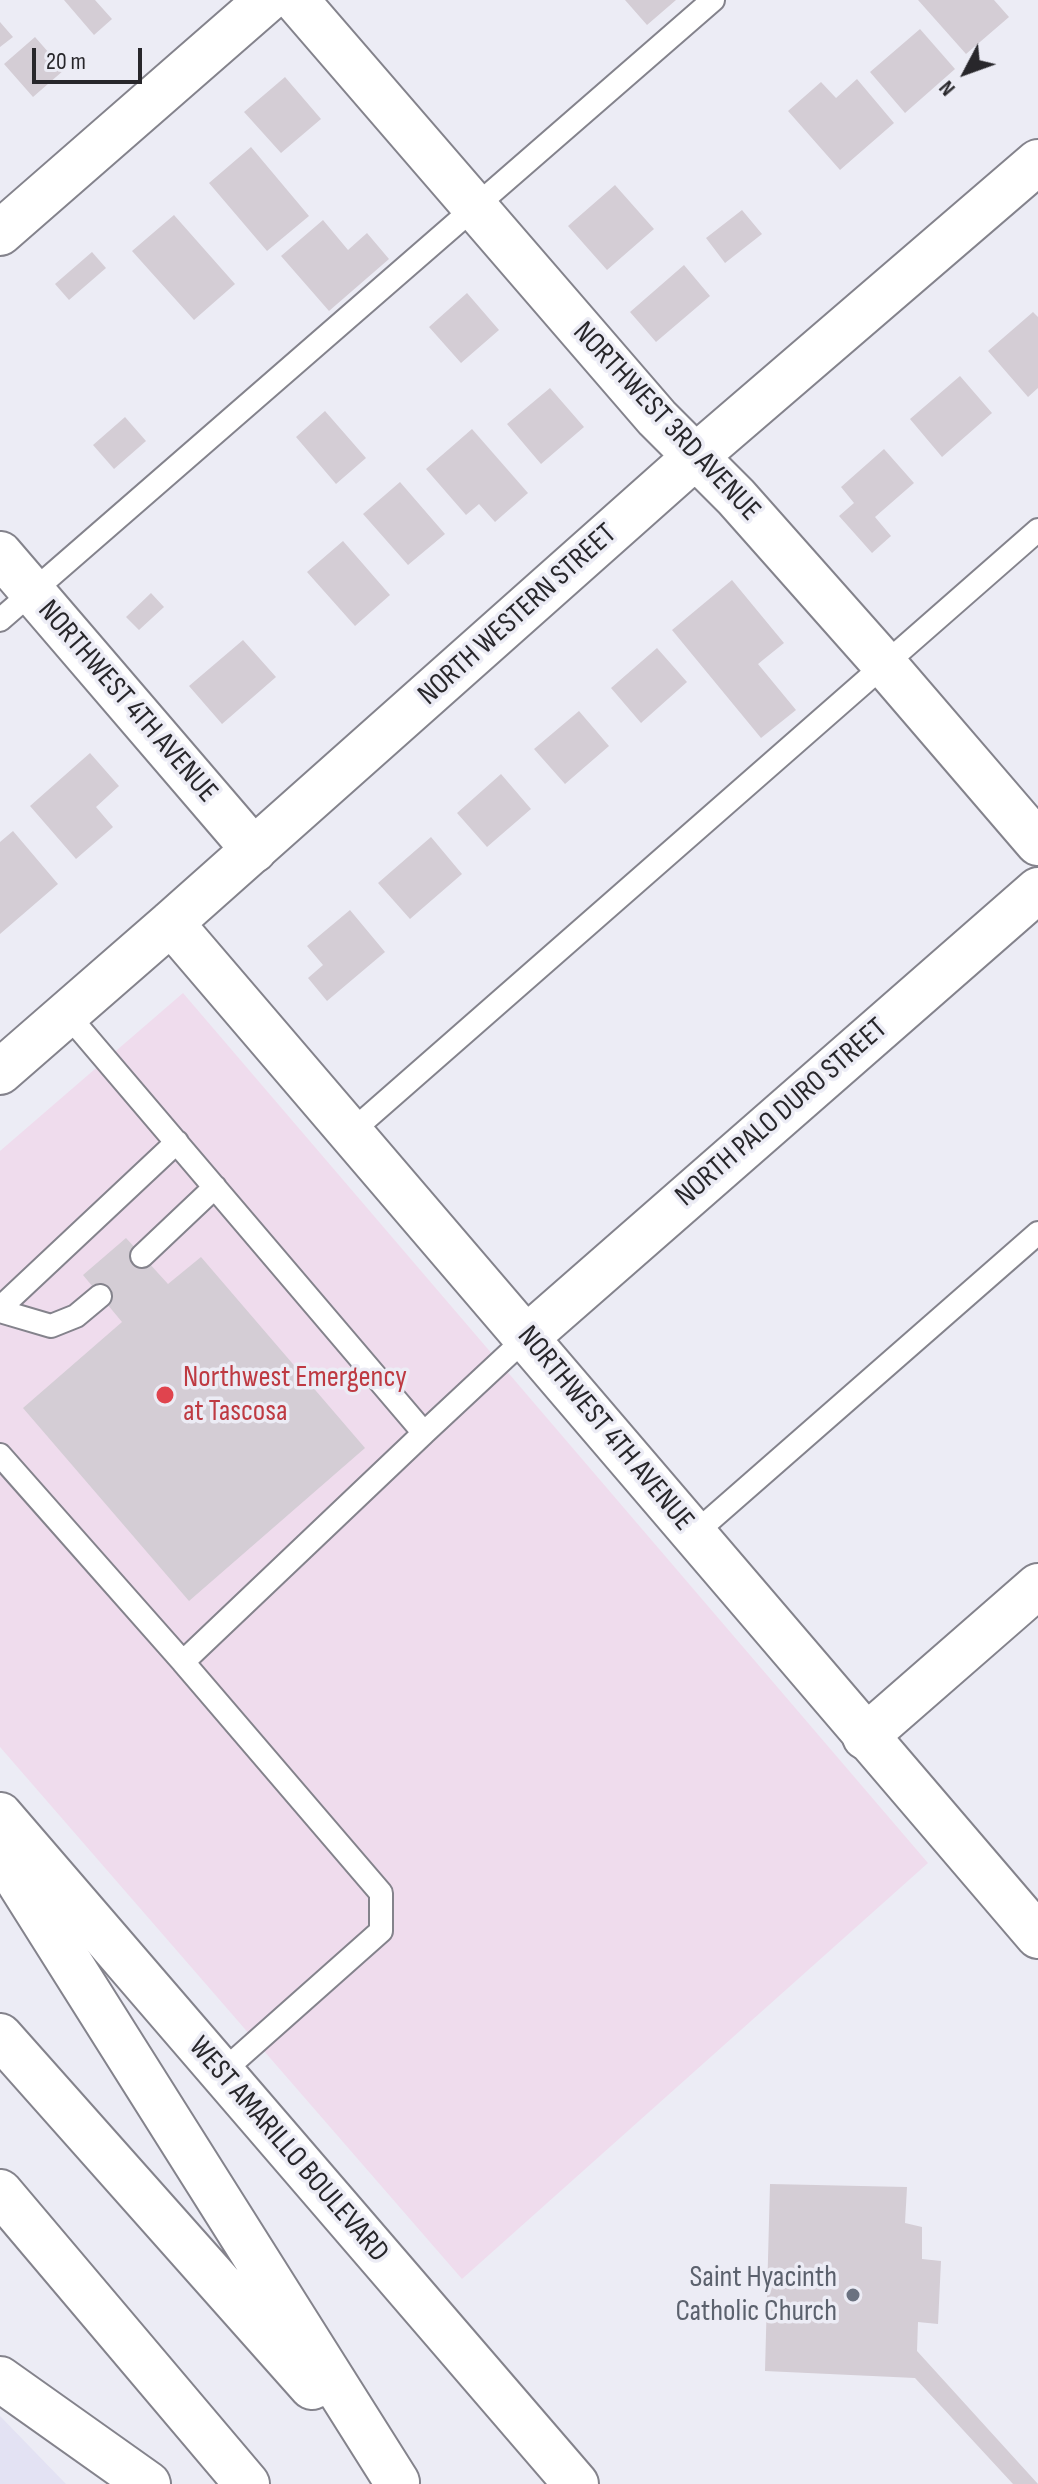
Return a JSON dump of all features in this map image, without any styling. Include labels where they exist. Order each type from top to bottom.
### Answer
[{"type":"main road","points":[[0,233],[267,0]]},
{"type":"main road","name":"NORTHWEST 3RD AVENUE","points":[[296,0],[657,418],[736,497],[1038,843]]},
{"type":"main road","name":"NORTH WESTERN STREET","points":[[0,1072],[695,457],[1038,162]]},
{"type":"main road","name":"NORTHWEST 4TH AVENUE","points":[[0,554],[254,850]]},
{"type":"main road","name":"NORTH PALO DURO STREET","points":[[527,1337],[1038,890]]},
{"type":"main road","name":"NORTHWEST 4TH AVENUE","points":[[171,923],[1038,1936]]},
{"type":"main road","points":[[865,1737],[1038,1586]]},
{"type":"main road","name":"WEST AMARILLO BOULEVARD","points":[[0,1815],[576,2484]]},
{"type":"main road","points":[[0,1852],[398,2483]]},
{"type":"main road","points":[[0,2036],[398,2483]]},
{"type":"main road","points":[[0,2192],[247,2484]]},
{"type":"main road","points":[[0,2379],[148,2484]]},
{"type":"lane","points":[[0,620],[713,0]]},
{"type":"lane","points":[[351,1132],[1038,530]]},
{"type":"lane","points":[[67,1014],[424,1433]]},
{"type":"lane","points":[[100,1296],[76,1316],[51,1326],[0,1309],[177,1142]]},
{"type":"lane","points":[[142,1256],[215,1187]]},
{"type":"lane","points":[[694,1534],[1038,1233]]},
{"type":"lane","points":[[183,1662],[527,1337]]},
{"type":"lane","points":[[0,1455],[381,1893],[381,1931],[221,2073]]},
{"type":"shaded area","points":[[183,993],[928,1863],[462,2279],[0,1747],[0,1151]]},
{"type":"shaded area","points":[[0,2416],[66,2484],[0,2484]]},
{"type":"building","points":[[64,0],[95,0],[112,19],[94,35]]},
{"type":"building","points":[[625,0],[676,0],[647,25]]},
{"type":"building","points":[[918,0],[994,0],[1009,17],[966,54]]},
{"type":"building","points":[[0,22],[13,37],[0,47]]},
{"type":"building","points":[[920,29],[955,69],[905,113],[870,72]]},
{"type":"building","points":[[35,37],[64,70],[33,97],[4,64]]},
{"type":"building","points":[[285,77],[321,119],[281,153],[244,112]]},
{"type":"building","points":[[857,79],[894,123],[840,170],[788,111],[821,82],[836,98]]},
{"type":"building","points":[[251,147],[309,216],[267,251],[209,183]]},
{"type":"building","points":[[615,185],[654,229],[607,270],[568,226]]},
{"type":"building","points":[[742,210],[762,234],[725,263],[706,238]]},
{"type":"building","points":[[174,215],[235,284],[194,320],[132,251]]},
{"type":"building","points":[[323,220],[348,250],[367,233],[389,259],[329,311],[281,256]]},
{"type":"building","points":[[92,252],[106,268],[69,300],[55,284]]},
{"type":"building","points":[[684,265],[710,296],[656,342],[630,312]]},
{"type":"building","points":[[467,293],[499,330],[461,363],[429,327]]},
{"type":"building","points":[[1033,312],[1038,317],[1038,388],[1028,397],[988,351]]},
{"type":"building","points":[[960,376],[992,413],[942,457],[910,419]]},
{"type":"building","points":[[550,388],[584,427],[541,464],[507,424]]},
{"type":"building","points":[[325,411],[366,458],[336,484],[296,437]]},
{"type":"building","points":[[125,417],[146,441],[114,469],[93,445]]},
{"type":"building","points":[[472,429],[528,493],[495,522],[479,504],[466,515],[426,469]]},
{"type":"building","points":[[884,449],[914,483],[875,517],[891,536],[872,553],[839,516],[854,503],[841,487]]},
{"type":"building","points":[[400,482],[445,534],[408,565],[363,514]]},
{"type":"building","points":[[343,541],[390,595],[355,626],[307,572]]},
{"type":"building","points":[[732,580],[784,643],[758,664],[796,710],[761,738],[672,630]]},
{"type":"building","points":[[151,593],[164,607],[139,630],[126,617]]},
{"type":"building","points":[[243,640],[276,677],[222,724],[189,686]]},
{"type":"building","points":[[657,648],[687,682],[641,723],[611,688]]},
{"type":"building","points":[[579,711],[609,746],[565,784],[534,749]]},
{"type":"building","points":[[90,753],[119,786],[96,807],[113,827],[76,859],[30,806]]},
{"type":"building","points":[[501,774],[531,809],[487,847],[457,813]]},
{"type":"building","points":[[13,831],[58,884],[0,934],[0,842]]},
{"type":"building","points":[[431,837],[462,874],[410,919],[378,883]]},
{"type":"building","points":[[350,910],[385,952],[327,1001],[308,978],[323,965],[307,946]]},
{"type":"building","points":[[126,1238],[168,1284],[201,1257],[365,1448],[189,1601],[23,1408],[122,1322],[83,1275]]},
{"type":"building","points":[[770,2184],[907,2187],[905,2223],[922,2227],[922,2259],[941,2261],[938,2324],[918,2322],[917,2351],[1038,2484],[1013,2484],[915,2378],[765,2371]]},
{"type":"place","name":"Northwest Emergency at Tascosa","points":[[165,1395]]},
{"type":"place","name":"Saint Hyacinth Catholic Church","points":[[853,2295]]}]
